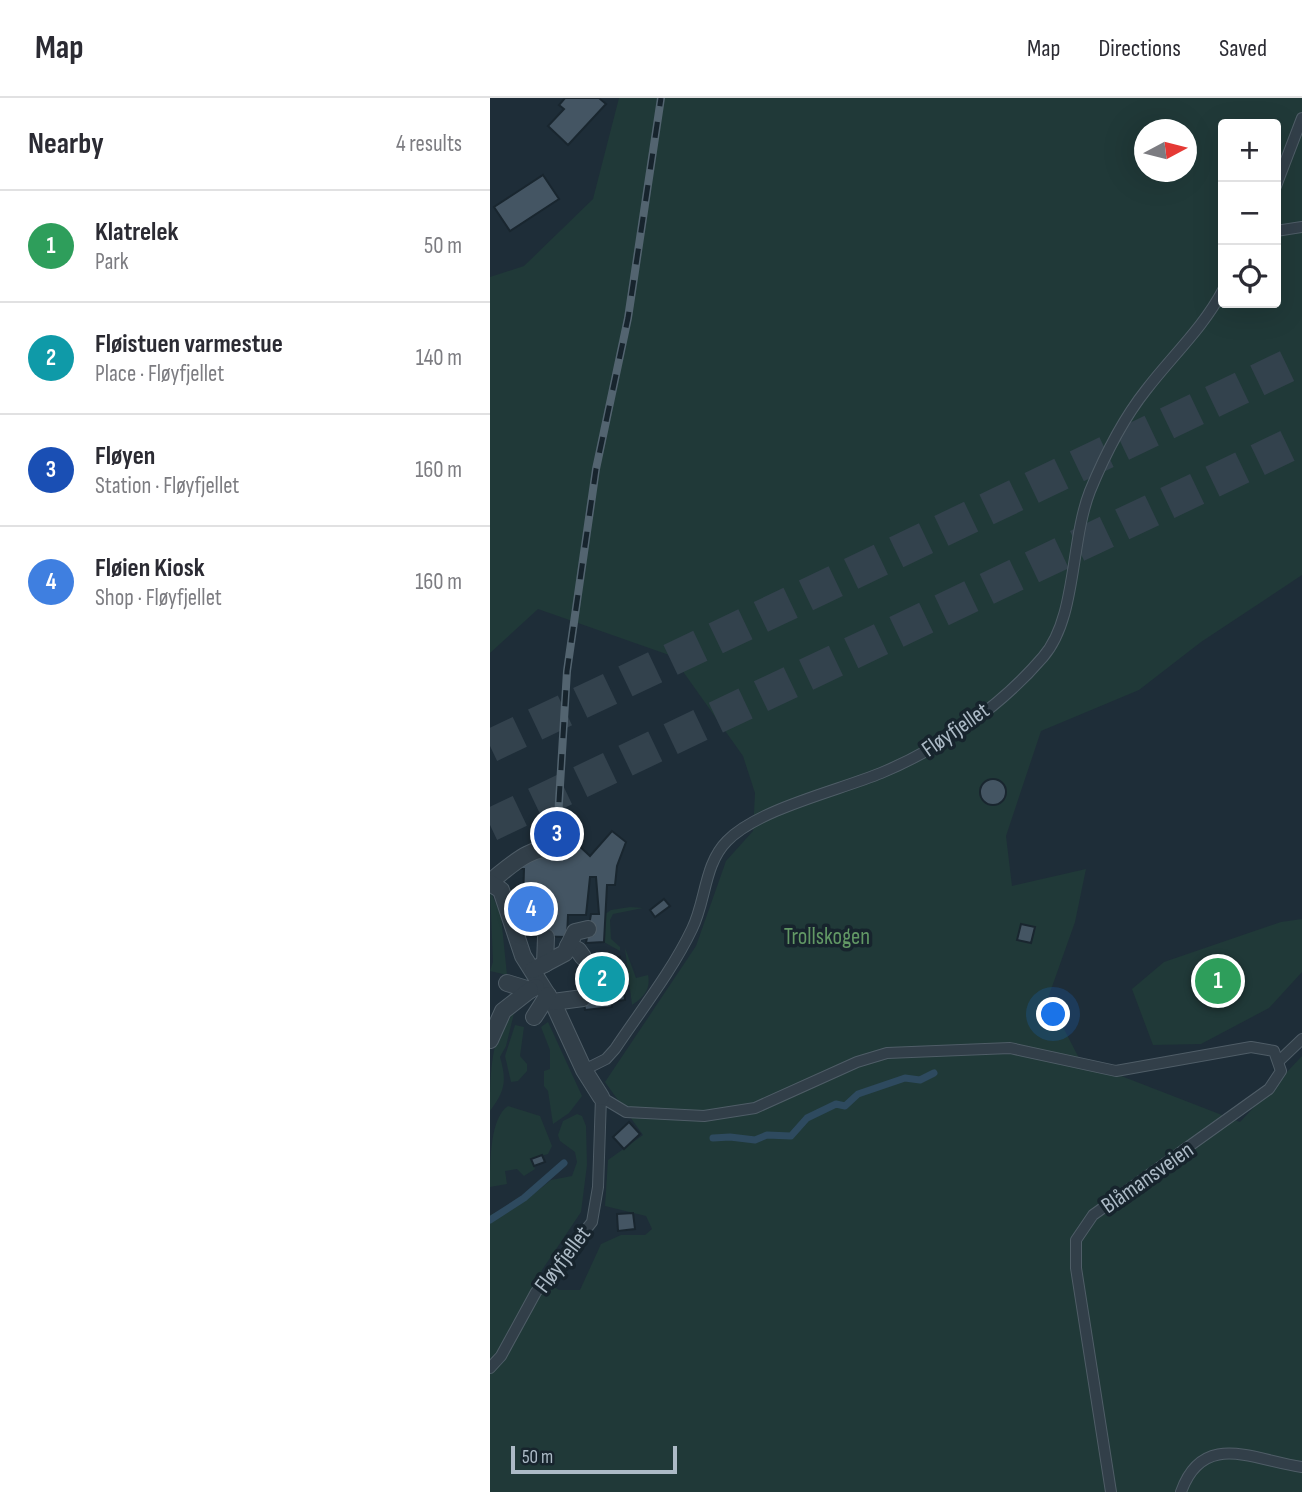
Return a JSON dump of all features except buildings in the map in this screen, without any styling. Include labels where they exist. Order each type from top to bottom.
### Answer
[{"type":"street","points":[[564,847],[548,847],[520,856],[490,882],[515,904],[523,956],[542,984],[584,1070],[601,1097]]},
{"type":"street","points":[[490,1040],[503,1011],[542,984],[565,953],[575,932],[588,929]]},
{"type":"street","points":[[534,1017],[542,984],[546,937]]},
{"type":"street","points":[[568,946],[578,950],[583,957]]},
{"type":"street","points":[[507,983],[542,984],[583,998]]},
{"type":"lane","points":[[1278,182],[1302,118]]},
{"type":"lane","points":[[1281,230],[1302,228]]},
{"type":"lane","name":"Fløyfjellet","points":[[584,1070],[606,1059],[615,1049],[678,952],[693,927],[712,865],[726,842],[745,826],[771,814],[880,773],[933,748],[980,714],[1044,656],[1059,632],[1081,518],[1102,465],[1130,411],[1203,323],[1218,298]]},
{"type":"lane","points":[[601,1097],[626,1112],[733,1113],[780,1098],[874,1057],[956,1048],[1010,1048],[1116,1072],[1251,1047],[1274,1051],[1279,1061],[1302,1039]]},
{"type":"lane","name":"Blåmansveien","points":[[1111,1492],[1076,1268],[1076,1240],[1093,1215],[1269,1088],[1281,1071],[1279,1061]]},
{"type":"lane","name":"Fløyfjellet","points":[[490,1368],[501,1356],[536,1292],[592,1222],[598,1187],[601,1097]]},
{"type":"lane","points":[[1181,1492],[1190,1470],[1205,1457],[1216,1453],[1302,1467]]},
{"type":"green space","name":"Trollskogen","points":[[619,98],[1302,98],[1302,575],[1201,642],[1139,690],[1041,731],[1006,836],[1012,886],[1086,869],[1075,922],[1048,998],[1080,1060],[1240,1122],[1302,1056],[1302,1492],[490,1492],[490,1215],[527,1199],[551,1180],[572,1176],[577,1162],[575,1152],[560,1141],[558,1135],[563,1121],[577,1114],[582,1116],[586,1126],[587,1165],[581,1212],[542,1270],[540,1278],[559,1290],[580,1290],[601,1244],[621,1235],[645,1235],[652,1229],[646,1216],[605,1206],[608,1160],[643,1135],[605,1082],[696,946],[726,861],[753,831],[755,793],[743,756],[672,656],[538,609],[490,653],[490,277],[524,266],[593,199]]},
{"type":"green space","points":[[490,890],[501,916],[507,975],[490,971],[493,962]]},
{"type":"green space","points":[[643,908],[613,914],[610,920],[611,939],[620,947],[620,951],[604,942],[604,915],[611,910]]},
{"type":"green space","points":[[1302,919],[1302,972],[1269,1008],[1201,1044],[1153,1045],[1132,989],[1164,962],[1281,922]]},
{"type":"green space","points":[[625,948],[636,978],[648,975],[649,980],[646,992],[632,1005]]},
{"type":"green space","points":[[515,1009],[506,1046],[500,1057],[503,1085],[499,1098],[490,1111],[491,1070],[496,1042],[507,1018]]},
{"type":"green space","points":[[548,1022],[582,1096],[569,1113],[553,1124],[548,1091],[544,1086],[544,1071],[550,1069],[550,1050],[541,1027]]},
{"type":"green space","points":[[515,1025],[524,1027],[520,1056],[527,1064],[527,1071],[518,1081],[511,1082],[505,1056]]},
{"type":"green space","points":[[508,1106],[540,1116],[552,1146],[548,1154],[531,1159],[535,1169],[524,1176],[517,1169],[505,1171],[507,1184],[490,1187],[494,1130],[502,1112]]},
{"type":"waterway","points":[[713,1138],[755,1140],[767,1135],[791,1136],[807,1118],[836,1104],[845,1106],[858,1094],[905,1078],[920,1080],[934,1073]]},
{"type":"waterway","points":[[490,1220],[524,1198],[564,1163]]},
{"type":"tunnel","points":[[490,746],[1302,359]]},
{"type":"tunnel","points":[[490,825],[1302,439]]},
{"type":"railway","points":[[557,834],[567,671],[596,469],[628,318],[661,98]]},
{"type":"place","name":"Fløyen","points":[[557,834]]},
{"type":"place","name":"Fløien Kiosk","points":[[531,909]]},
{"type":"place","name":"Fløistuen varmestue","points":[[602,979]]},
{"type":"place","name":"Klatrelek","points":[[1218,981]]}]
